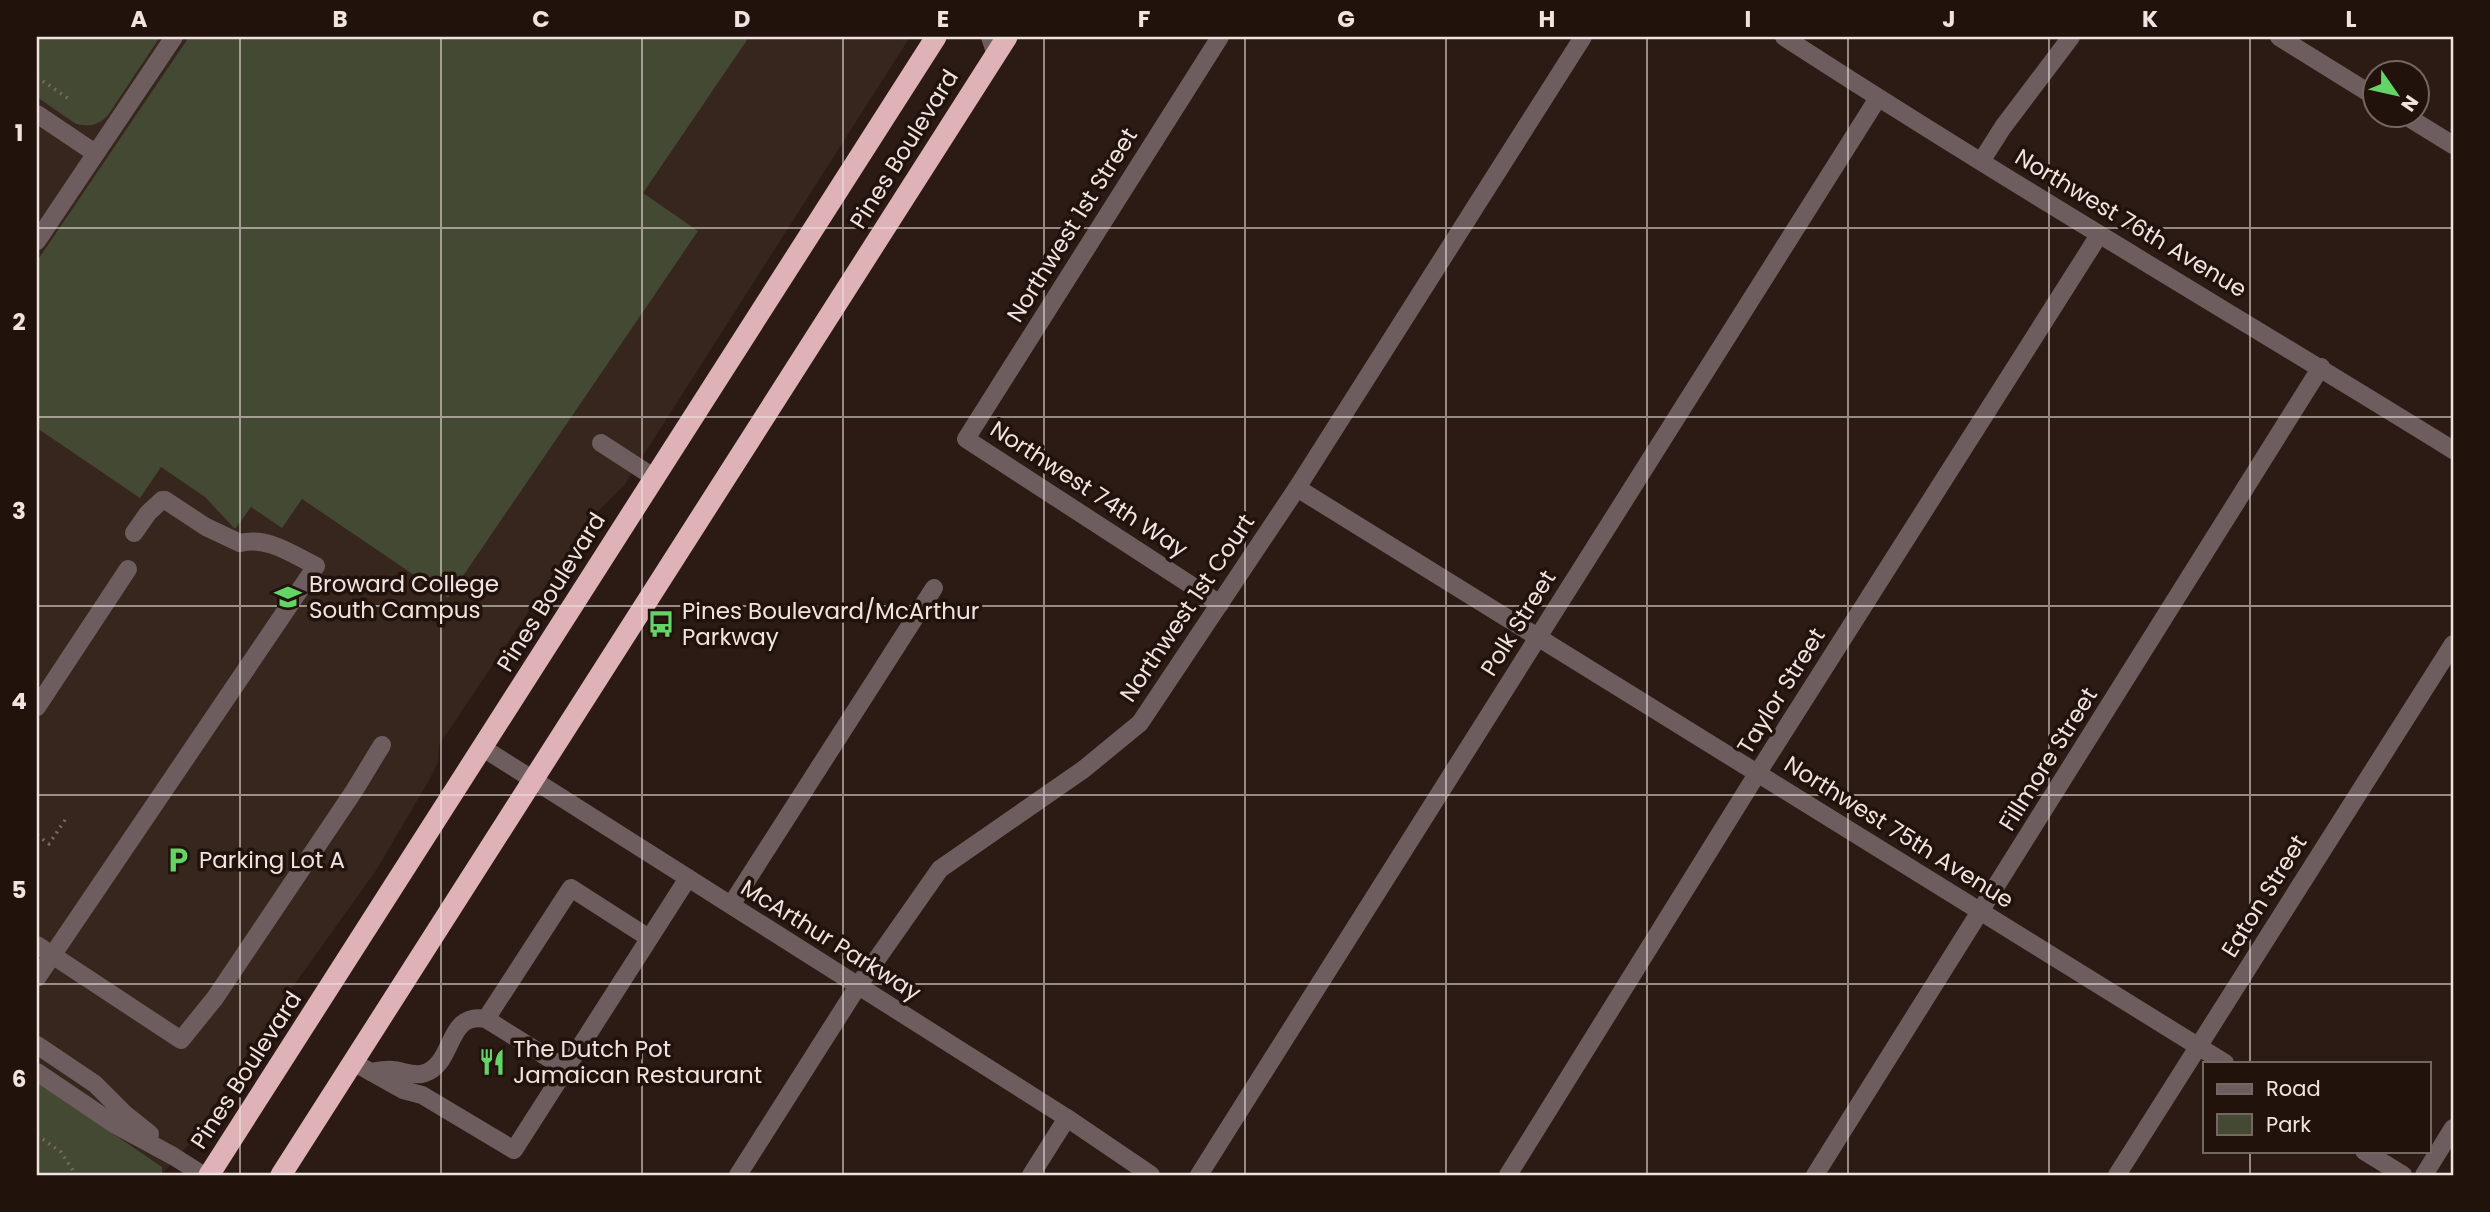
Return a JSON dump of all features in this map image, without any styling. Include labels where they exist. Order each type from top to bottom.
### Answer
[{"type":"highway","name":"Pines Boulevard","points":[[209,1175],[936,37]]},
{"type":"highway","name":"Pines Boulevard","points":[[281,1175],[362,1067],[534,780],[998,43]]},
{"type":"street","points":[[37,241],[174,37]]},
{"type":"street","name":"Northwest 1st Street","points":[[966,439],[1220,37]]},
{"type":"street","name":"Northwest 1st Court","points":[[738,1175],[858,986],[940,869],[1084,769],[1140,723],[1297,488],[1583,37]]},
{"type":"street","name":"Northwest 76th Avenue","points":[[1784,37],[2099,235],[2321,367],[2453,450]]},
{"type":"street","points":[[1982,160],[2003,127],[2071,37]]},
{"type":"street","points":[[2279,37],[2360,87]]},
{"type":"street","name":"Polk Street","points":[[1199,1175],[1878,98]]},
{"type":"street","points":[[37,114],[95,153]]},
{"type":"street","points":[[2429,130],[2453,145]]},
{"type":"street","name":"Taylor Street","points":[[1508,1175],[1757,774],[2099,235]]},
{"type":"street","name":"Fillmore Street","points":[[1815,1175],[2321,367]]},
{"type":"street","name":"Northwest 74th Way","points":[[966,439],[1220,604]]},
{"type":"street","points":[[601,443],[655,478]]},
{"type":"street","name":"Northwest 75th Avenue","points":[[1297,488],[2223,1062]]},
{"type":"street","points":[[37,978],[316,566],[274,545],[253,540],[240,544],[206,527],[166,500],[162,500],[148,513],[134,533]]},
{"type":"street","points":[[37,707],[128,569]]},
{"type":"street","points":[[731,905],[934,588]]},
{"type":"street","name":"Eaton Street","points":[[2117,1175],[2453,645]]},
{"type":"street","points":[[37,945],[181,1040],[215,998],[382,745]]},
{"type":"street","name":"McArthur Parkway","points":[[483,748],[1067,1118],[1151,1175]]},
{"type":"street","points":[[362,1067],[403,1090],[422,1095],[514,1150],[688,878]]},
{"type":"street","points":[[486,1019],[571,888],[649,938]]},
{"type":"street","points":[[362,1067],[426,1073],[436,1066],[464,1020],[472,1016],[486,1019],[566,1069]]},
{"type":"street","points":[[37,1045],[95,1084],[173,1156]]},
{"type":"street","points":[[37,1072],[114,1124],[203,1175]]},
{"type":"street","points":[[1031,1175],[1067,1118]]},
{"type":"street","points":[[2424,1175],[2453,1128]]},
{"type":"street","points":[[2366,1152],[2403,1175]]},
{"type":"path","points":[[37,77],[69,99]]},
{"type":"path","points":[[37,835],[49,844],[67,817]]},
{"type":"path","points":[[37,1135],[61,1152],[76,1175]]},
{"type":"shaded area","name":"Broward College South Campus","points":[[37,37],[910,37],[625,484],[591,518],[439,745],[438,762],[429,780],[377,869],[284,999],[191,1142],[164,1175],[37,1175]]},
{"type":"green space","points":[[37,37],[160,37],[108,115],[98,123],[86,125],[76,124],[37,97]]},
{"type":"green space","points":[[189,37],[749,37],[643,193],[698,231],[448,598],[302,499],[282,528],[251,507],[235,529],[205,497],[161,467],[140,498],[37,428],[37,261]]},
{"type":"green space","points":[[37,1082],[162,1167],[162,1175],[37,1175]]},
{"type":"place","name":"Broward College South Campus","points":[[288,597]]},
{"type":"place","name":"Pines Boulevard/McArthur Parkway","points":[[661,624]]},
{"type":"place","name":"Parking Lot A","points":[[178,860]]},
{"type":"place","name":"The Dutch Pot Jamaican Restaurant","points":[[492,1062]]}]
